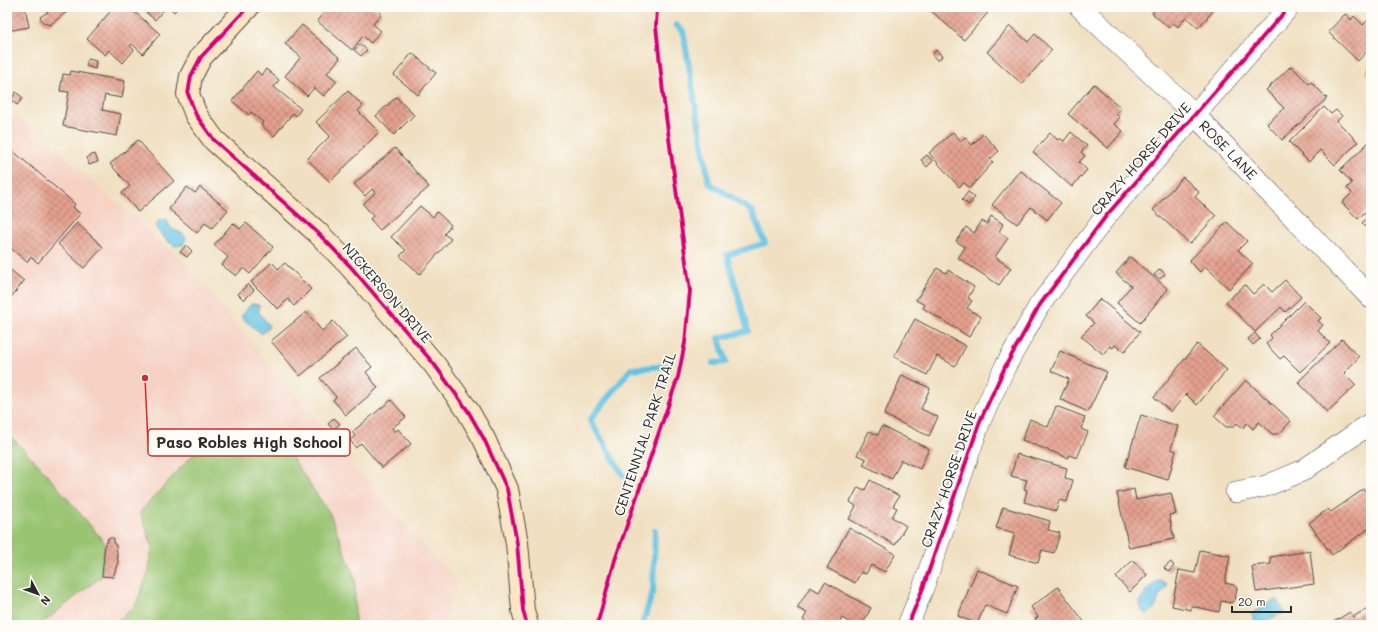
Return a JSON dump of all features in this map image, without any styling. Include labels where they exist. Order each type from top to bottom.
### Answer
[{"type":"street","name":"NICKERSON DRIVE","points":[[248,7],[201,57],[191,76],[188,94],[196,115],[214,140],[318,233],[350,266],[434,364],[468,411],[484,439],[507,489],[517,543],[523,610],[527,625]]},
{"type":"street","name":"ROSE LANE","points":[[1080,7],[1194,114],[1371,298]]},
{"type":"street","name":"CRAZY HORSE DRIVE","points":[[908,625],[923,588],[980,421],[1005,367],[1039,306],[1106,216],[1289,7]]},
{"type":"street","points":[[1236,492],[1266,486],[1302,471],[1371,423]]},
{"type":"shaded area","points":[[7,107],[181,259],[408,529],[458,583],[443,625],[7,625]]},
{"type":"green space","points":[[274,431],[330,514],[355,578],[355,625],[113,625],[135,606],[149,571],[152,546],[140,512],[207,439]]},
{"type":"green space","points":[[7,433],[37,463],[105,543],[102,576],[40,625],[7,625]]},
{"type":"water","points":[[160,219],[166,220],[172,229],[183,234],[186,238],[183,245],[175,246],[165,239],[156,228]]},
{"type":"water","points":[[251,304],[259,305],[259,313],[269,325],[262,334],[241,317]]},
{"type":"water","points":[[1159,581],[1165,582],[1167,585],[1165,590],[1160,594],[1155,608],[1147,614],[1142,611],[1139,605],[1144,594],[1149,588]]},
{"type":"water","points":[[1277,599],[1284,612],[1258,625],[1251,614]]},
{"type":"building","points":[[7,7],[25,7],[29,27],[7,31]]},
{"type":"building","points":[[44,7],[67,7],[69,10],[50,25],[44,23],[40,17],[48,12]]},
{"type":"building","points":[[114,7],[129,7],[160,34],[143,54],[132,44],[130,46],[134,50],[123,63],[109,50],[105,55],[87,39]]},
{"type":"building","points":[[140,7],[166,7],[155,20]]},
{"type":"building","points":[[169,7],[179,7],[174,12]]},
{"type":"building","points":[[328,7],[332,10],[334,7],[373,7],[382,14],[373,24],[381,31],[371,43],[363,36],[352,50],[317,21]]},
{"type":"building","points":[[993,7],[964,40],[928,8]]},
{"type":"building","points":[[1153,7],[1208,7],[1213,11],[1198,28],[1186,17],[1178,27],[1173,23],[1169,28],[1152,13],[1155,9]]},
{"type":"building","points":[[1345,14],[1351,20],[1354,16],[1363,25],[1371,17],[1371,47],[1358,61],[1328,32]]},
{"type":"building","points":[[302,25],[340,58],[327,73],[337,81],[324,96],[314,88],[307,96],[285,76],[301,57],[285,44]]},
{"type":"building","points":[[1010,26],[1028,42],[1035,34],[1052,50],[1022,84],[987,52]]},
{"type":"building","points":[[360,44],[367,50],[361,56],[354,50]]},
{"type":"building","points":[[936,50],[942,56],[938,61],[932,55]]},
{"type":"building","points":[[412,53],[436,73],[418,95],[394,75]]},
{"type":"building","points":[[88,59],[96,61],[95,69],[86,66]]},
{"type":"building","points":[[1291,66],[1309,84],[1311,82],[1327,98],[1282,140],[1267,124],[1284,108],[1266,90]]},
{"type":"building","points":[[1371,66],[1371,77],[1366,72]]},
{"type":"building","points":[[266,69],[279,80],[274,87],[301,109],[296,116],[293,113],[274,136],[261,125],[263,122],[251,112],[249,115],[232,101],[257,71],[261,75]]},
{"type":"building","points":[[71,71],[125,81],[122,98],[105,95],[102,110],[121,114],[117,136],[63,126],[69,92],[60,91],[63,74],[70,75]]},
{"type":"building","points":[[1094,84],[1121,108],[1116,114],[1120,117],[1114,124],[1123,131],[1108,148],[1068,114]]},
{"type":"building","points":[[348,91],[363,106],[358,111],[379,132],[330,182],[307,159],[330,136],[316,122]]},
{"type":"building","points":[[16,92],[23,98],[17,105],[11,100]]},
{"type":"building","points":[[396,97],[414,115],[394,135],[376,116]]},
{"type":"building","points":[[1324,107],[1331,114],[1336,110],[1342,116],[1337,121],[1358,142],[1335,165],[1320,150],[1309,162],[1289,142]]},
{"type":"building","points":[[953,132],[961,141],[965,137],[972,145],[983,134],[999,151],[990,159],[993,162],[970,188],[964,183],[959,187],[929,153]]},
{"type":"building","points":[[1071,132],[1087,146],[1081,152],[1085,156],[1079,162],[1087,170],[1072,187],[1033,152],[1050,133],[1058,140],[1060,138],[1064,141]]},
{"type":"building","points":[[138,140],[174,181],[138,212],[122,193],[130,186],[110,164]]},
{"type":"building","points":[[1369,142],[1371,144],[1371,206],[1358,219],[1342,203],[1352,193],[1347,188],[1352,183],[1340,170]]},
{"type":"building","points":[[395,148],[429,187],[380,230],[370,219],[373,216],[363,204],[375,193],[372,189],[365,196],[354,184]]},
{"type":"building","points":[[13,151],[75,204],[73,207],[80,214],[38,263],[31,257],[27,262],[7,245],[7,158]]},
{"type":"building","points":[[95,154],[98,162],[89,165],[87,157]]},
{"type":"building","points":[[927,155],[933,161],[927,167],[921,160]]},
{"type":"building","points":[[1020,170],[1061,203],[1047,220],[1031,207],[1017,224],[992,205]]},
{"type":"building","points":[[1183,177],[1199,192],[1195,197],[1216,216],[1190,244],[1153,210]]},
{"type":"building","points":[[187,187],[195,193],[200,187],[228,210],[212,228],[205,223],[197,233],[169,209]]},
{"type":"building","points":[[968,192],[975,197],[969,205],[962,200]]},
{"type":"building","points":[[420,206],[433,217],[437,212],[451,225],[444,234],[451,239],[420,274],[400,256],[406,250],[391,237]]},
{"type":"building","points":[[1371,214],[1371,232],[1362,223]]},
{"type":"building","points":[[991,216],[1003,224],[999,232],[1008,238],[995,257],[1011,268],[999,285],[958,258],[965,247],[956,241],[966,227],[974,233],[982,221],[987,224]]},
{"type":"building","points":[[1227,222],[1247,241],[1238,250],[1253,264],[1229,289],[1205,266],[1200,272],[1189,261]]},
{"type":"building","points":[[77,223],[103,247],[84,268],[58,244]]},
{"type":"building","points":[[233,223],[240,229],[246,223],[273,247],[250,274],[243,268],[236,276],[222,265],[228,257],[214,245]]},
{"type":"building","points":[[186,245],[192,251],[187,257],[180,252]]},
{"type":"building","points":[[1130,257],[1168,289],[1140,323],[1117,303],[1131,286],[1116,273]]},
{"type":"building","points":[[272,262],[278,269],[285,263],[311,289],[294,306],[288,299],[278,309],[251,282]]},
{"type":"building","points":[[7,267],[24,281],[7,302]]},
{"type":"building","points":[[937,268],[946,273],[948,270],[974,287],[968,298],[972,301],[967,308],[981,317],[969,337],[923,308],[925,305],[916,300]]},
{"type":"building","points":[[1160,269],[1165,274],[1160,279],[1154,275]]},
{"type":"building","points":[[1285,280],[1301,297],[1285,312],[1281,307],[1255,332],[1226,302],[1245,285],[1253,294],[1264,284],[1272,292]]},
{"type":"building","points":[[248,284],[254,290],[244,300],[238,294]]},
{"type":"building","points":[[1100,299],[1140,332],[1124,352],[1115,345],[1113,348],[1110,346],[1103,354],[1081,336],[1094,323],[1086,316]]},
{"type":"building","points":[[1304,301],[1321,318],[1318,321],[1323,325],[1318,331],[1330,343],[1300,372],[1284,356],[1280,359],[1266,344],[1272,338],[1270,335]]},
{"type":"building","points":[[306,312],[322,331],[333,321],[347,337],[300,376],[271,341]]},
{"type":"building","points":[[915,319],[966,346],[955,366],[937,356],[927,375],[894,356]]},
{"type":"building","points":[[1255,333],[1260,339],[1253,345],[1248,339]]},
{"type":"building","points":[[1342,339],[1359,357],[1344,373],[1356,385],[1327,412],[1298,382]]},
{"type":"building","points":[[1197,344],[1227,370],[1197,405],[1186,394],[1171,412],[1154,397]]},
{"type":"building","points":[[356,348],[372,367],[366,372],[378,388],[346,415],[333,400],[336,397],[320,378]]},
{"type":"building","points":[[1060,351],[1107,372],[1088,412],[1060,399],[1069,379],[1051,371]]},
{"type":"building","points":[[902,375],[930,388],[921,409],[938,417],[929,436],[884,415]]},
{"type":"building","points":[[1246,380],[1291,421],[1279,434],[1272,434],[1259,422],[1253,429],[1247,423],[1243,428],[1237,423],[1234,427],[1226,427],[1214,416]]},
{"type":"building","points":[[391,400],[406,417],[392,428],[395,432],[398,429],[411,444],[382,468],[361,443],[356,448],[350,440],[355,436],[352,432]]},
{"type":"building","points":[[1056,406],[1085,417],[1081,429],[1088,432],[1077,458],[1069,455],[1068,458],[1022,440],[1030,419],[1048,427]]},
{"type":"building","points":[[1141,415],[1178,426],[1171,449],[1176,451],[1168,480],[1125,467]]},
{"type":"building","points":[[334,418],[340,424],[333,429],[328,424]]},
{"type":"building","points":[[882,426],[929,449],[920,469],[901,460],[892,479],[863,465],[866,459],[857,455],[869,431],[878,435]]},
{"type":"building","points":[[1017,454],[1067,468],[1065,478],[1073,480],[1067,502],[1059,500],[1056,511],[1024,502],[1027,490],[1024,489],[1027,480],[1011,476]]},
{"type":"building","points":[[870,480],[899,496],[893,506],[897,508],[892,517],[906,526],[895,545],[849,519],[856,506],[850,502],[858,487],[865,490]]},
{"type":"building","points":[[1134,489],[1136,500],[1171,493],[1176,514],[1169,515],[1174,539],[1129,548],[1117,493]]},
{"type":"building","points":[[1364,489],[1371,499],[1371,527],[1332,555],[1309,523],[1328,509],[1331,512]]},
{"type":"building","points":[[1003,507],[1050,521],[1048,530],[1060,533],[1054,553],[1042,550],[1038,563],[1009,555],[1015,533],[996,528]]},
{"type":"building","points":[[849,528],[895,554],[885,572],[871,565],[866,574],[861,572],[855,583],[827,568]]},
{"type":"building","points":[[108,538],[114,538],[114,545],[116,545],[118,562],[113,577],[102,576],[105,543],[107,543]]},
{"type":"building","points":[[1200,550],[1230,556],[1225,583],[1234,585],[1237,588],[1235,600],[1231,603],[1221,601],[1219,612],[1191,606],[1191,610],[1172,606],[1179,570],[1195,573]]},
{"type":"building","points":[[1310,551],[1314,584],[1256,592],[1252,566],[1271,564],[1270,557]]},
{"type":"building","points":[[1133,560],[1147,575],[1130,592],[1116,577]]},
{"type":"building","points":[[1171,562],[1174,566],[1168,572],[1164,568]]},
{"type":"building","points":[[977,569],[1018,586],[1007,614],[985,605],[977,624],[958,616]]},
{"type":"building","points":[[825,582],[871,608],[862,625],[854,625],[842,618],[838,625],[812,625],[803,620],[807,613],[797,608],[810,587],[819,592]]},
{"type":"building","points":[[1058,587],[1085,623],[1082,625],[1039,625],[1035,619],[1038,617],[1031,607]]},
{"type":"building","points":[[1371,606],[1371,625],[1334,625],[1332,623],[1350,612],[1353,617]]},
{"type":"waterway","points":[[676,25],[683,31],[709,183],[752,211],[765,243],[727,255],[748,331],[719,338],[726,362],[713,363]]},
{"type":"waterway","points":[[623,475],[590,420],[631,369],[666,366]]},
{"type":"waterway","points":[[642,625],[653,591],[655,531]]},
{"type":"cycle path","points":[[248,7],[201,57],[191,76],[188,94],[196,115],[214,140],[318,233],[350,266],[434,364],[468,411],[484,439],[507,489],[517,543],[523,610],[527,625]]},
{"type":"cycle path","name":"CENTENNIAL PARK TRAIL","points":[[597,625],[615,560],[678,377],[685,343],[690,291],[664,102],[656,26],[657,7]]},
{"type":"cycle path","points":[[908,625],[923,588],[980,421],[1005,367],[1039,306],[1106,216],[1289,7]]},
{"type":"place","name":"Paso Robles High School","points":[[145,378]]}]
